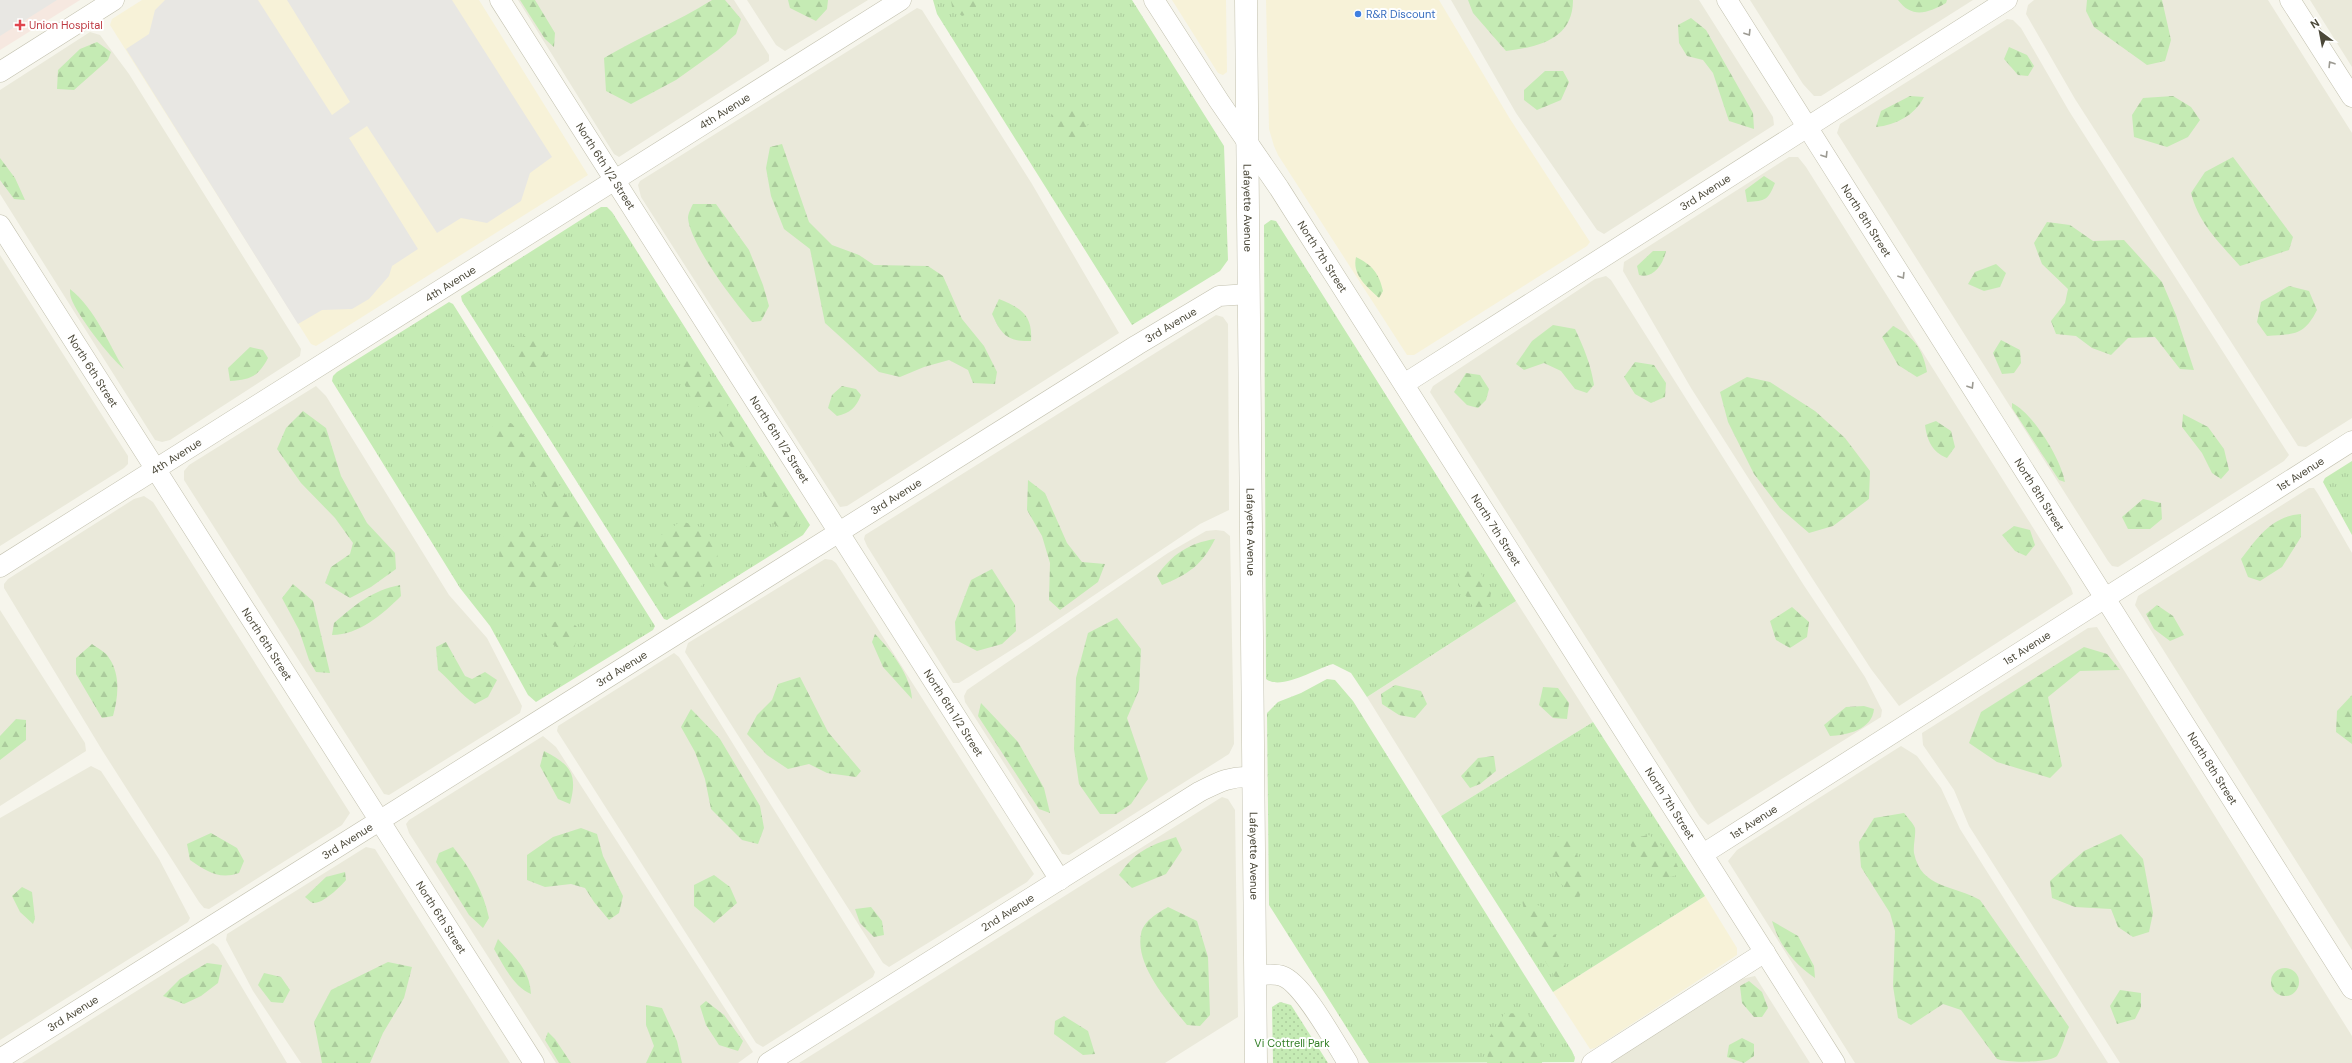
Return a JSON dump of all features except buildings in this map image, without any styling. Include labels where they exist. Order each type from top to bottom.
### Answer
[{"type":"street","points":[[0,72],[114,0]]},
{"type":"street","name":"North 6th 1/2 Street","points":[[500,0],[1060,880]]},
{"type":"street","name":"4th Avenue","points":[[0,567],[901,0]]},
{"type":"street","name":"North 7th Street","points":[[1154,0],[1248,144],[1279,188],[1835,1063]]},
{"type":"street","name":"Lafayette Avenue","points":[[1246,0],[1252,777],[1256,1063]]},
{"type":"street","name":"North 8th Street","points":[[1727,0],[2352,989]]},
{"type":"street","name":"3rd Avenue","points":[[1404,384],[2007,0]]},
{"type":"street","points":[[2290,0],[2352,97]]},
{"type":"street","name":"North 6th Street","points":[[0,225],[534,1063]]},
{"type":"street","name":"3rd Avenue","points":[[0,1059],[838,533],[1219,296],[1249,294]]},
{"type":"street","name":"1st Avenue","points":[[1703,854],[2352,442]]},
{"type":"street","name":"2nd Avenue","points":[[768,1063],[1199,792],[1225,779],[1236,776],[1252,777]]},
{"type":"street","points":[[1592,1063],[1765,952]]},
{"type":"street","points":[[1255,975],[1281,975],[1291,980],[1301,991],[1348,1063]]},
{"type":"shaded area","name":"Union Hospital","points":[[0,0],[80,0],[0,50]]},
{"type":"shaded area","points":[[0,0],[57,0],[0,36]]},
{"type":"shaded area","points":[[142,0],[479,0],[588,175],[316,346],[311,344],[110,25],[112,19]]},
{"type":"shaded area","points":[[165,0],[258,0],[332,115],[350,102],[287,0],[452,0],[552,157],[530,173],[521,201],[487,223],[461,218],[437,233],[367,126],[349,138],[418,249],[392,266],[389,276],[369,299],[352,309],[322,310],[298,324],[126,49],[149,34],[155,10]]},
{"type":"shaded area","points":[[518,0],[734,0],[769,55],[769,61],[619,157],[614,154]]},
{"type":"shaded area","points":[[747,0],[868,0],[785,51],[776,45]]},
{"type":"shaded area","points":[[1172,0],[1226,0],[1227,72],[1223,75],[1218,73]]},
{"type":"shaded area","points":[[1266,0],[1439,0],[1510,119],[1590,242],[1587,246],[1414,355],[1407,355],[1278,155],[1274,146],[1269,129]]},
{"type":"shaded area","points":[[1451,0],[1699,0],[1773,117],[1774,125],[1604,234],[1597,230],[1516,113]]},
{"type":"shaded area","points":[[1750,0],[1973,0],[1821,96],[1814,96],[1803,84]]},
{"type":"shaded area","points":[[2034,0],[2268,0],[2352,133],[2352,418],[2306,447],[2298,446],[2075,99],[2026,14],[2028,5]]},
{"type":"shaded area","points":[[2310,0],[2352,0],[2352,67]]},
{"type":"shaded area","points":[[917,8],[922,10],[1032,184],[1119,333],[847,506],[840,507],[641,197],[638,185],[640,181]]},
{"type":"shaded area","points":[[2007,19],[2013,20],[2021,28],[2069,111],[2289,455],[2284,461],[2118,567],[2112,566],[2108,561],[1837,133],[1840,124]]},
{"type":"shaded area","points":[[90,32],[100,35],[129,74],[301,349],[300,356],[170,440],[162,442],[155,440],[0,194],[0,90]]},
{"type":"shaded area","points":[[1789,157],[1798,157],[1806,167],[2071,588],[2073,594],[1899,706],[1871,669],[1691,388],[1623,271],[1624,262]]},
{"type":"shaded area","points":[[0,255],[128,456],[128,464],[124,468],[0,546]]},
{"type":"shaded area","points":[[1606,276],[1611,280],[1803,584],[1865,677],[1882,710],[1881,717],[1708,825],[1700,817],[1430,392],[1433,386],[1595,279]]},
{"type":"shaded area","points":[[1216,315],[1223,317],[1228,324],[1229,510],[1200,524],[1032,637],[959,683],[953,683],[867,546],[864,539],[865,535]]},
{"type":"shaded area","points":[[316,386],[326,396],[449,595],[487,638],[522,706],[520,713],[389,795],[384,794],[184,480],[184,471],[189,465]]},
{"type":"shaded area","points":[[2309,488],[2314,488],[2318,494],[2352,553],[2352,950],[2135,605],[2138,596]]},
{"type":"shaded area","points":[[144,496],[153,502],[350,813],[342,825],[209,909],[204,908],[199,902],[102,750],[4,588],[4,584],[8,579],[134,499]]},
{"type":"shaded area","points":[[1206,531],[1224,531],[1230,536],[1234,744],[1229,754],[1069,855],[1062,854],[965,702],[964,696],[967,690],[1168,553]]},
{"type":"shaded area","points":[[825,559],[832,560],[836,563],[1034,874],[1027,882],[889,967],[883,963],[685,652],[688,643]]},
{"type":"shaded area","points":[[1516,601],[1593,722],[1441,816],[1367,697]]},
{"type":"shaded area","points":[[0,610],[85,743],[86,751],[0,806]]},
{"type":"shaded area","points":[[2097,627],[2352,1036],[2352,1063],[2120,1063],[1969,826],[1954,790],[1923,745],[1922,733],[2088,628]]},
{"type":"shaded area","points":[[674,653],[679,657],[875,972],[873,977],[763,1047],[756,1043],[557,731],[558,726]]},
{"type":"shaded area","points":[[543,736],[556,747],[753,1052],[738,1063],[556,1063],[409,833],[406,824],[409,820]]},
{"type":"shaded area","points":[[1901,746],[1917,756],[1941,788],[1960,829],[2108,1063],[1855,1063],[1728,861],[1737,850]]},
{"type":"shaded area","points":[[91,766],[101,771],[159,859],[190,918],[188,922],[0,1040],[0,818]]},
{"type":"shaded area","points":[[1222,797],[1228,799],[1235,810],[1238,1017],[1165,1063],[799,1063]]},
{"type":"shaded area","points":[[366,847],[375,849],[510,1063],[301,1063],[253,991],[226,940],[227,934]]},
{"type":"shaded area","points":[[1705,896],[1737,948],[1737,955],[1595,1048],[1590,1049],[1553,992]]},
{"type":"shaded area","points":[[213,943],[218,947],[287,1063],[22,1063]]},
{"type":"shaded area","points":[[1755,976],[1810,1063],[1606,1063],[1741,979]]},
{"type":"green space","points":[[520,0],[535,0],[555,33],[554,47],[545,39]]},
{"type":"green space","points":[[712,0],[725,0],[741,19],[736,34],[718,50],[676,80],[631,104],[606,91],[604,58]]},
{"type":"green space","points":[[788,0],[828,0],[827,9],[816,21],[790,8]]},
{"type":"green space","points":[[933,0],[1132,0],[1224,146],[1228,260],[1220,271],[1132,325],[937,14]]},
{"type":"green space","points":[[951,0],[978,0],[975,11],[962,16],[952,7]]},
{"type":"green space","points":[[1468,0],[1573,0],[1571,13],[1567,24],[1561,32],[1552,39],[1530,47],[1506,51],[1473,13]]},
{"type":"green space","points":[[1898,0],[1947,0],[1946,3],[1939,7],[1927,11],[1915,12],[1903,6]]},
{"type":"green space","points":[[2087,0],[2162,0],[2171,40],[2165,61],[2147,65],[2094,27],[2086,11]]},
{"type":"green space","points":[[1691,18],[1706,30],[1753,113],[1754,129],[1729,121],[1713,73],[1703,60],[1687,56],[1679,43],[1678,25]]},
{"type":"green space","points":[[97,42],[111,52],[108,60],[74,90],[57,89],[58,70],[80,49]]},
{"type":"green space","points":[[2009,47],[2027,55],[2034,66],[2028,76],[2018,75],[2004,59]]},
{"type":"green space","points":[[1545,71],[1563,71],[1569,82],[1561,100],[1537,110],[1524,100],[1524,90]]},
{"type":"green space","points":[[1910,96],[1924,97],[1916,109],[1904,118],[1891,124],[1876,127],[1881,111]]},
{"type":"green space","points":[[2173,96],[2191,107],[2200,120],[2188,137],[2167,147],[2134,137],[2132,115],[2143,98]]},
{"type":"green space","points":[[1071,103],[1085,113],[1088,127],[1081,142],[1071,144],[1051,132],[1052,115]]},
{"type":"green space","points":[[782,144],[809,222],[832,245],[859,255],[874,265],[928,266],[943,276],[962,319],[984,346],[997,372],[995,384],[973,383],[968,370],[949,360],[924,367],[900,377],[879,372],[825,323],[810,249],[784,229],[771,196],[766,168],[770,147]]},
{"type":"green space","points":[[2233,157],[2293,237],[2289,250],[2240,266],[2217,241],[2204,223],[2191,193],[2205,172]]},
{"type":"green space","points":[[0,158],[15,178],[25,200],[14,199],[0,180]]},
{"type":"green space","points":[[1764,176],[1775,183],[1770,193],[1762,200],[1747,202],[1745,190]]},
{"type":"green space","points":[[693,204],[716,204],[749,250],[763,285],[769,306],[761,321],[752,322],[724,287],[704,257],[696,242],[688,218]]},
{"type":"green space","points":[[601,207],[607,207],[612,212],[810,525],[803,535],[667,620],[664,619],[462,301],[461,296]]},
{"type":"green space","points":[[1271,220],[1276,221],[1516,601],[1367,697],[1351,673],[1333,664],[1290,681],[1273,682],[1266,679],[1264,225]]},
{"type":"green space","points":[[2047,222],[2070,225],[2093,241],[2124,240],[2162,282],[2176,315],[2194,370],[2180,369],[2155,337],[2128,338],[2111,355],[2092,348],[2076,336],[2056,334],[2051,321],[2065,303],[2068,289],[2042,264],[2034,243]]},
{"type":"green space","points":[[1653,251],[1666,251],[1663,261],[1653,273],[1644,276],[1639,275],[1637,266]]},
{"type":"green space","points":[[1356,257],[1371,267],[1377,274],[1383,291],[1379,298],[1358,275],[1355,263]]},
{"type":"green space","points":[[1996,264],[2006,273],[2000,287],[1984,291],[1968,284],[1975,272]]},
{"type":"green space","points":[[2289,286],[2309,291],[2317,310],[2308,325],[2303,329],[2291,334],[2267,336],[2257,322],[2261,302]]},
{"type":"green space","points":[[70,289],[87,306],[94,316],[124,369],[94,336],[74,305]]},
{"type":"green space","points":[[999,299],[1019,309],[1028,319],[1031,332],[1031,341],[1016,340],[1010,338],[1002,332],[992,314]]},
{"type":"green space","points":[[449,302],[453,304],[655,626],[653,630],[536,702],[528,695],[490,626],[460,588],[332,381],[333,376],[337,372]]},
{"type":"green space","points":[[1553,325],[1575,329],[1587,357],[1593,378],[1594,385],[1587,393],[1575,389],[1561,371],[1544,363],[1524,370],[1516,364],[1532,341]]},
{"type":"green space","points":[[1893,326],[1907,335],[1916,344],[1923,357],[1927,372],[1917,377],[1898,365],[1882,337]]},
{"type":"green space","points":[[528,333],[545,349],[550,365],[537,380],[525,377],[515,362],[512,347]]},
{"type":"green space","points":[[2001,340],[2020,350],[2021,363],[2014,373],[2002,374],[1993,353]]},
{"type":"green space","points":[[250,347],[263,350],[268,358],[261,369],[253,376],[243,380],[230,381],[228,368]]},
{"type":"green space","points":[[691,359],[703,366],[798,520],[795,527],[785,532],[774,524],[766,499],[754,476],[690,396],[678,370],[682,360]]},
{"type":"green space","points":[[1635,362],[1654,365],[1666,383],[1665,397],[1651,403],[1635,394],[1624,377]]},
{"type":"green space","points":[[1466,373],[1480,375],[1489,389],[1486,400],[1478,408],[1467,405],[1454,392]]},
{"type":"green space","points":[[1747,377],[1770,382],[1815,411],[1845,438],[1870,471],[1869,499],[1833,526],[1809,533],[1780,508],[1754,474],[1728,422],[1720,392]]},
{"type":"green space","points":[[842,386],[856,389],[861,395],[852,409],[837,416],[828,408],[832,395]]},
{"type":"green space","points":[[2012,403],[2029,416],[2037,426],[2058,461],[2065,482],[2059,480],[2012,408]]},
{"type":"green space","points":[[303,411],[326,428],[341,476],[367,523],[395,553],[396,569],[371,587],[350,598],[325,583],[331,567],[350,554],[353,543],[335,518],[301,483],[277,449],[286,428]]},
{"type":"green space","points":[[2183,414],[2208,427],[2224,449],[2229,470],[2221,479],[2212,473],[2202,453],[2182,427]]},
{"type":"green space","points":[[1936,421],[1951,431],[1955,447],[1947,458],[1934,449],[1927,436],[1925,425]]},
{"type":"green space","points":[[511,423],[530,442],[580,516],[581,531],[571,534],[547,502],[545,495],[509,458],[488,440],[493,425]]},
{"type":"green space","points":[[2352,461],[2352,535],[2323,482],[2325,478]]},
{"type":"green space","points":[[1028,480],[1045,493],[1067,543],[1082,562],[1105,564],[1098,582],[1060,610],[1049,600],[1050,563],[1042,536],[1027,510]]},
{"type":"green space","points":[[2143,499],[2161,503],[2162,519],[2150,529],[2128,529],[2122,517]]},
{"type":"green space","points":[[2301,514],[2301,537],[2282,567],[2260,581],[2248,577],[2241,559],[2253,543],[2274,523],[2291,516]]},
{"type":"green space","points":[[681,521],[706,529],[716,547],[717,560],[715,566],[699,589],[682,591],[665,586],[653,563],[660,536]]},
{"type":"green space","points":[[2014,526],[2030,530],[2035,545],[2026,556],[2015,551],[2002,535]]},
{"type":"green space","points":[[526,529],[550,539],[560,567],[549,588],[531,594],[522,590],[499,562],[500,538]]},
{"type":"green space","points":[[1215,539],[1205,556],[1194,568],[1180,577],[1162,585],[1157,576],[1168,562],[1189,547]]},
{"type":"green space","points":[[992,569],[1015,605],[1016,631],[1002,644],[977,651],[956,640],[955,622],[971,580]]},
{"type":"green space","points":[[1460,569],[1479,570],[1491,593],[1488,609],[1476,610],[1458,585]]},
{"type":"green space","points":[[293,584],[313,601],[330,673],[316,672],[309,660],[299,630],[282,598]]},
{"type":"green space","points":[[400,585],[401,596],[370,622],[352,631],[332,635],[334,623],[357,604],[381,591]]},
{"type":"green space","points":[[2157,605],[2173,616],[2184,635],[2170,641],[2154,629],[2146,614]]},
{"type":"green space","points":[[1792,607],[1809,622],[1807,637],[1790,648],[1776,640],[1770,621]]},
{"type":"green space","points":[[568,618],[580,630],[574,648],[563,652],[545,638],[547,624]]},
{"type":"green space","points":[[1117,618],[1141,649],[1139,690],[1127,718],[1148,779],[1131,804],[1116,814],[1100,814],[1079,784],[1074,749],[1076,678],[1088,633]]},
{"type":"green space","points":[[875,634],[899,664],[908,681],[912,699],[883,667],[872,642]]},
{"type":"green space","points":[[446,642],[465,676],[472,679],[485,672],[497,680],[488,697],[475,704],[438,670],[436,647]]},
{"type":"green space","points":[[92,644],[108,656],[113,665],[117,679],[117,694],[113,716],[102,718],[76,674],[76,658]]},
{"type":"green space","points":[[2084,647],[2107,654],[2120,670],[2080,671],[2048,697],[2062,766],[2050,778],[1997,762],[1969,743],[1981,712]]},
{"type":"green space","points":[[800,677],[828,732],[861,771],[856,777],[827,773],[809,764],[788,769],[767,755],[747,734],[757,715],[772,700],[778,684]]},
{"type":"green space","points":[[1327,679],[1335,680],[1353,701],[1572,1051],[1575,1058],[1574,1062],[1369,1063],[1269,905],[1267,713],[1278,702],[1301,693]]},
{"type":"green space","points":[[1395,685],[1421,691],[1427,704],[1415,718],[1399,715],[1382,704],[1381,694]]},
{"type":"green space","points":[[1543,687],[1558,688],[1569,703],[1567,719],[1553,718],[1539,705]]},
{"type":"green space","points":[[2352,695],[2352,744],[2336,732],[2337,711]]},
{"type":"green space","points":[[981,703],[1018,742],[1044,788],[1050,813],[1039,809],[978,716]]},
{"type":"green space","points":[[1864,706],[1874,709],[1869,722],[1864,727],[1851,733],[1830,736],[1824,725],[1846,707]]},
{"type":"green space","points":[[691,709],[720,739],[760,806],[764,828],[758,844],[742,840],[711,809],[705,779],[695,752],[681,727]]},
{"type":"green space","points":[[16,719],[26,720],[26,740],[0,760],[0,736]]},
{"type":"green space","points":[[1593,722],[1705,896],[1553,992],[1441,816]]},
{"type":"green space","points":[[544,751],[561,761],[570,772],[573,785],[570,804],[558,799],[540,766]]},
{"type":"green space","points":[[1494,756],[1496,771],[1480,784],[1470,788],[1461,776],[1478,758]]},
{"type":"green space","points":[[1904,813],[1915,828],[1914,853],[1918,865],[1924,873],[1931,880],[1980,900],[2069,1027],[2057,1056],[2046,1060],[2028,1062],[1997,1059],[1961,1010],[1943,1004],[1911,1025],[1898,1018],[1893,986],[1895,931],[1890,913],[1861,867],[1859,842],[1874,818]]},
{"type":"green space","points":[[581,828],[597,834],[603,856],[623,896],[619,913],[609,920],[585,888],[571,884],[545,887],[527,880],[527,855],[553,837]]},
{"type":"green space","points":[[211,833],[237,848],[244,861],[239,873],[232,875],[219,875],[207,871],[190,860],[187,844]]},
{"type":"green space","points":[[1567,834],[1581,864],[1584,891],[1575,901],[1567,893],[1548,860],[1549,839]]},
{"type":"green space","points":[[2121,834],[2143,859],[2153,913],[2149,932],[2133,937],[2118,927],[2111,909],[2075,907],[2052,898],[2050,881],[2084,851]]},
{"type":"green space","points":[[1649,835],[1673,856],[1681,874],[1662,879],[1637,860],[1628,839]]},
{"type":"green space","points":[[1176,837],[1182,850],[1166,874],[1132,888],[1119,875],[1131,860],[1143,850]]},
{"type":"green space","points":[[453,847],[471,872],[480,889],[489,918],[483,928],[469,915],[436,862],[439,853]]},
{"type":"green space","points":[[345,872],[346,880],[336,891],[322,901],[313,903],[305,897],[326,877]]},
{"type":"green space","points":[[714,875],[730,887],[737,903],[714,923],[694,906],[694,885]]},
{"type":"green space","points":[[22,887],[32,892],[35,919],[33,924],[20,912],[12,896]]},
{"type":"green space","points":[[1522,898],[1542,907],[1561,949],[1568,979],[1557,980],[1544,960],[1530,931]]},
{"type":"green space","points":[[871,907],[882,921],[884,935],[874,937],[860,923],[855,909]]},
{"type":"green space","points":[[1168,907],[1197,921],[1208,957],[1210,1015],[1200,1026],[1187,1025],[1171,1006],[1155,983],[1143,959],[1141,946],[1142,929],[1148,921]]},
{"type":"green space","points":[[1772,921],[1798,936],[1814,966],[1815,978],[1800,967],[1788,953],[1775,930]]},
{"type":"green space","points":[[498,939],[520,964],[528,978],[531,994],[519,986],[505,969],[494,949]]},
{"type":"green space","points":[[388,962],[412,967],[404,998],[383,1033],[370,1063],[322,1063],[314,1022],[331,990]]},
{"type":"green space","points":[[207,963],[222,965],[218,983],[201,996],[184,1004],[163,996],[180,979]]},
{"type":"green space","points":[[2285,968],[2295,972],[2299,982],[2295,992],[2285,996],[2275,992],[2271,982],[2275,972]]},
{"type":"green space","points":[[264,973],[281,977],[290,990],[283,1003],[271,1002],[258,985]]},
{"type":"green space","points":[[1749,981],[1762,992],[1768,1008],[1762,1017],[1754,1017],[1742,1003],[1740,986]]},
{"type":"green space","points":[[2120,990],[2141,993],[2141,1007],[2135,1019],[2117,1024],[2110,1006]]},
{"type":"green space","points":[[706,1001],[724,1015],[743,1041],[738,1051],[719,1045],[706,1025],[700,1006]]},
{"type":"green space","name":"Vi Cottrell Park","points":[[1280,1002],[1291,1005],[1328,1063],[1273,1063],[1272,1007]]},
{"type":"green space","points":[[646,1005],[662,1008],[677,1041],[682,1063],[646,1063],[654,1046],[646,1025]]},
{"type":"green space","points":[[1505,1013],[1528,1014],[1543,1051],[1542,1063],[1487,1063],[1489,1038]]},
{"type":"green space","points":[[1064,1016],[1088,1031],[1095,1054],[1083,1055],[1054,1034],[1055,1021]]},
{"type":"green space","points":[[548,1032],[555,1039],[571,1063],[559,1063],[545,1040]]},
{"type":"green space","points":[[1742,1038],[1754,1044],[1754,1056],[1744,1063],[1727,1057],[1729,1045]]},
{"type":"place","name":"R&R Discount","points":[[1358,14]]},
{"type":"place","name":"Union Hospital","points":[[20,25]]}]
